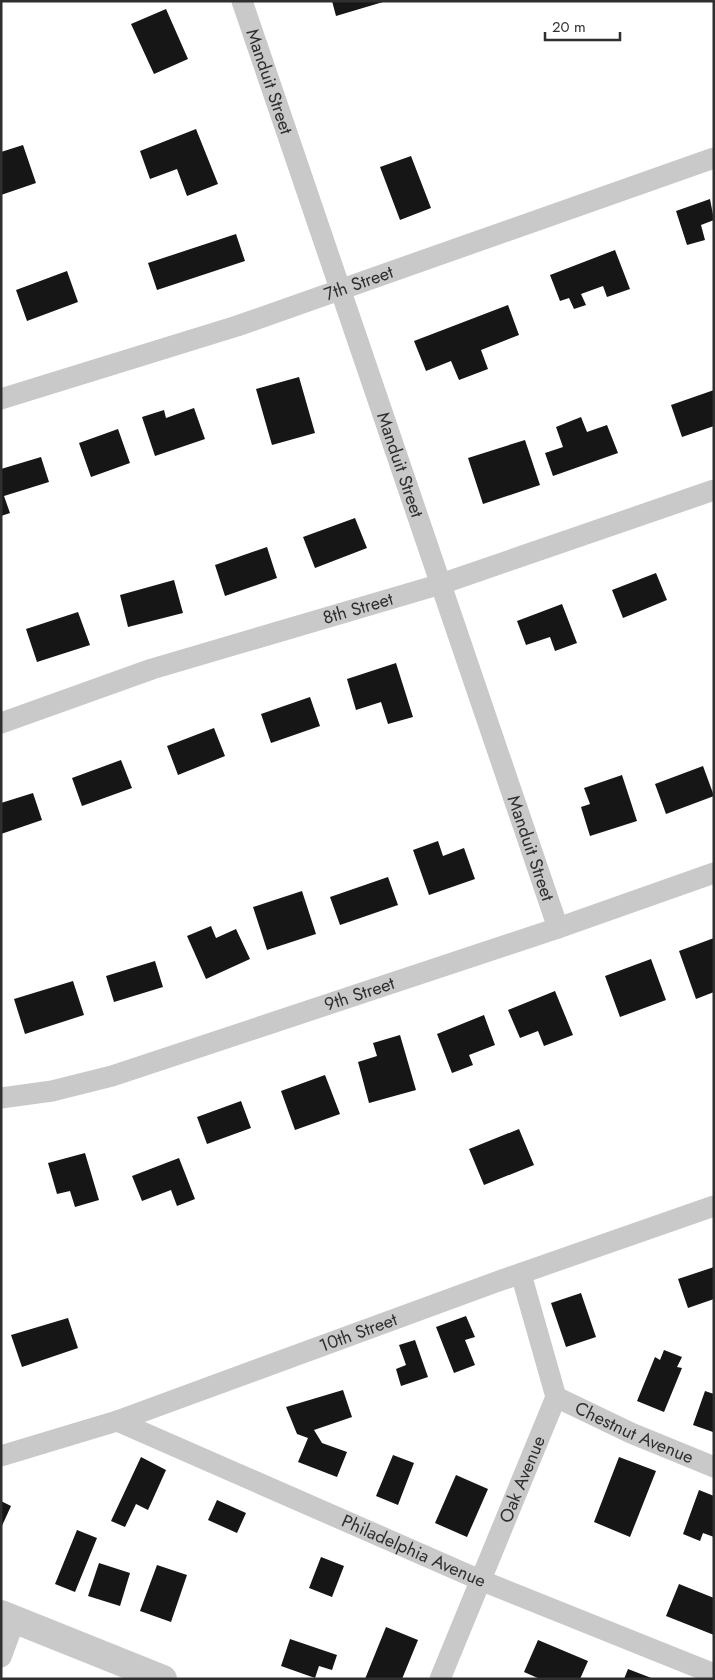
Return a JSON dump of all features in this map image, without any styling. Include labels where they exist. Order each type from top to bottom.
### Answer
[{"type":"street","name":"Manduit Street","points":[[242,1],[558,928]]},
{"type":"street","name":"7th Street","points":[[1,399],[237,326],[714,158]]},
{"type":"street","name":"8th Street","points":[[1,723],[152,669],[441,584],[714,490]]},
{"type":"street","name":"9th Street","points":[[1,1098],[52,1091],[112,1076],[558,928],[714,873]]},
{"type":"street","name":"10th Street","points":[[1,1456],[117,1421],[714,1206]]},
{"type":"street","points":[[521,1274],[556,1397]]},
{"type":"street","name":"Chestnut Avenue","points":[[556,1397],[624,1430],[714,1467]]},
{"type":"street","name":"Oak Avenue","points":[[440,1679],[556,1397]]},
{"type":"street","name":"Philadelphia Avenue","points":[[117,1421],[480,1580],[714,1674]]},
{"type":"street","points":[[1,1657],[8,1617],[163,1679]]},
{"type":"building","points":[[332,1],[383,1],[383,2],[336,16]]},
{"type":"building","points":[[166,9],[188,59],[154,74],[131,24]]},
{"type":"building","points":[[196,129],[218,184],[187,196],[177,169],[150,179],[140,151]]},
{"type":"building","points":[[23,145],[36,183],[1,195],[1,152]]},
{"type":"building","points":[[411,156],[431,208],[400,220],[380,167]]},
{"type":"building","points":[[710,199],[714,220],[701,225],[705,240],[687,245],[676,211]]},
{"type":"building","points":[[236,234],[245,261],[157,290],[148,263]]},
{"type":"building","points":[[615,250],[630,289],[607,297],[603,286],[581,294],[586,305],[574,309],[569,298],[560,301],[550,275]]},
{"type":"building","points":[[67,271],[78,302],[27,321],[16,290]]},
{"type":"building","points":[[508,305],[519,335],[481,350],[488,369],[459,380],[451,361],[426,371],[414,341]]},
{"type":"building","points":[[299,377],[315,433],[272,445],[256,389]]},
{"type":"building","points":[[714,390],[714,426],[682,437],[671,405]]},
{"type":"building","points":[[194,408],[205,439],[155,456],[142,417],[164,410],[166,418]]},
{"type":"building","points":[[581,417],[587,432],[607,425],[618,453],[553,476],[545,453],[563,447],[556,427]]},
{"type":"building","points":[[118,429],[130,463],[91,477],[79,443]]},
{"type":"building","points":[[525,440],[540,485],[483,504],[468,458]]},
{"type":"building","points":[[41,457],[49,482],[4,496],[10,513],[1,516],[1,469]]},
{"type":"building","points":[[355,518],[367,548],[315,568],[303,537]]},
{"type":"building","points":[[267,547],[277,578],[225,596],[215,565]]},
{"type":"building","points":[[656,573],[667,600],[623,618],[612,590]]},
{"type":"building","points":[[174,580],[183,613],[128,627],[120,595]]},
{"type":"building","points":[[562,604],[577,643],[555,651],[550,637],[526,645],[517,621]]},
{"type":"building","points":[[78,612],[90,645],[37,662],[26,629]]},
{"type":"building","points":[[396,663],[413,717],[388,724],[381,702],[356,710],[347,679]]},
{"type":"building","points":[[310,697],[320,726],[271,743],[261,714]]},
{"type":"building","points":[[214,728],[225,756],[178,775],[167,746]]},
{"type":"building","points":[[121,760],[132,788],[82,806],[72,778]]},
{"type":"building","points":[[703,766],[714,796],[666,814],[655,784]]},
{"type":"building","points":[[622,775],[637,821],[590,836],[581,807],[590,804],[584,788]]},
{"type":"building","points":[[33,793],[42,820],[1,834],[1,803]]},
{"type":"building","points":[[438,841],[443,856],[464,848],[475,879],[429,895],[413,850]]},
{"type":"building","points":[[388,877],[398,905],[340,925],[330,897]]},
{"type":"building","points":[[302,891],[316,934],[267,950],[253,907]]},
{"type":"building","points":[[211,926],[216,938],[236,929],[250,959],[206,979],[187,936]]},
{"type":"building","points":[[714,938],[714,992],[696,999],[679,951]]},
{"type":"building","points":[[651,959],[666,1000],[620,1017],[605,976]]},
{"type":"building","points":[[155,961],[163,987],[114,1002],[106,976]]},
{"type":"building","points":[[73,981],[84,1015],[25,1034],[14,999]]},
{"type":"building","points":[[555,991],[573,1035],[544,1046],[538,1031],[520,1038],[508,1010]]},
{"type":"building","points":[[484,1015],[495,1045],[469,1055],[473,1065],[452,1073],[437,1034]]},
{"type":"building","points":[[400,1035],[416,1090],[369,1103],[358,1062],[377,1056],[373,1043]]},
{"type":"building","points":[[325,1075],[340,1114],[295,1130],[281,1091]]},
{"type":"building","points":[[241,1101],[251,1128],[207,1144],[197,1117]]},
{"type":"building","points":[[519,1129],[534,1165],[484,1185],[469,1149]]},
{"type":"building","points":[[85,1153],[99,1200],[75,1207],[70,1191],[57,1194],[48,1163]]},
{"type":"building","points":[[179,1158],[195,1199],[177,1206],[171,1190],[142,1201],[132,1176]]},
{"type":"building","points":[[714,1267],[714,1299],[688,1308],[678,1279]]},
{"type":"building","points":[[581,1293],[596,1337],[566,1347],[551,1303]]},
{"type":"building","points":[[466,1316],[475,1337],[465,1340],[475,1365],[454,1373],[436,1327]]},
{"type":"building","points":[[68,1318],[78,1348],[22,1367],[11,1335]]},
{"type":"building","points":[[415,1340],[428,1377],[401,1386],[396,1369],[406,1365],[399,1345]]},
{"type":"building","points":[[664,1350],[682,1357],[677,1367],[682,1368],[664,1412],[637,1401],[655,1357],[660,1360]]},
{"type":"building","points":[[343,1390],[352,1417],[314,1430],[322,1443],[347,1452],[337,1477],[298,1462],[308,1438],[297,1434],[286,1407]]},
{"type":"building","points":[[705,1391],[714,1394],[713,1432],[693,1425]]},
{"type":"building","points":[[393,1455],[414,1463],[398,1505],[376,1496]]},
{"type":"building","points":[[141,1457],[166,1470],[148,1510],[136,1504],[125,1527],[111,1521]]},
{"type":"building","points":[[619,1457],[656,1471],[630,1537],[594,1522]]},
{"type":"building","points":[[456,1475],[488,1489],[467,1537],[435,1523]]},
{"type":"building","points":[[699,1490],[714,1496],[714,1537],[703,1533],[700,1541],[683,1534]]},
{"type":"building","points":[[217,1500],[246,1513],[237,1533],[208,1520]]},
{"type":"building","points":[[1,1501],[11,1506],[1,1528]]},
{"type":"building","points":[[77,1530],[97,1538],[75,1592],[55,1584]]},
{"type":"building","points":[[321,1557],[344,1566],[332,1597],[309,1588]]},
{"type":"building","points":[[99,1563],[130,1573],[120,1606],[88,1596]]},
{"type":"building","points":[[157,1565],[187,1575],[171,1622],[140,1611]]},
{"type":"building","points":[[679,1584],[714,1598],[714,1635],[666,1616]]},
{"type":"building","points":[[386,1627],[418,1640],[402,1679],[365,1679]]},
{"type":"building","points":[[290,1639],[337,1655],[332,1670],[319,1666],[315,1678],[281,1666]]},
{"type":"building","points":[[538,1640],[588,1661],[580,1679],[540,1679],[524,1672]]},
{"type":"building","points":[[628,1669],[654,1679],[624,1679]]}]
